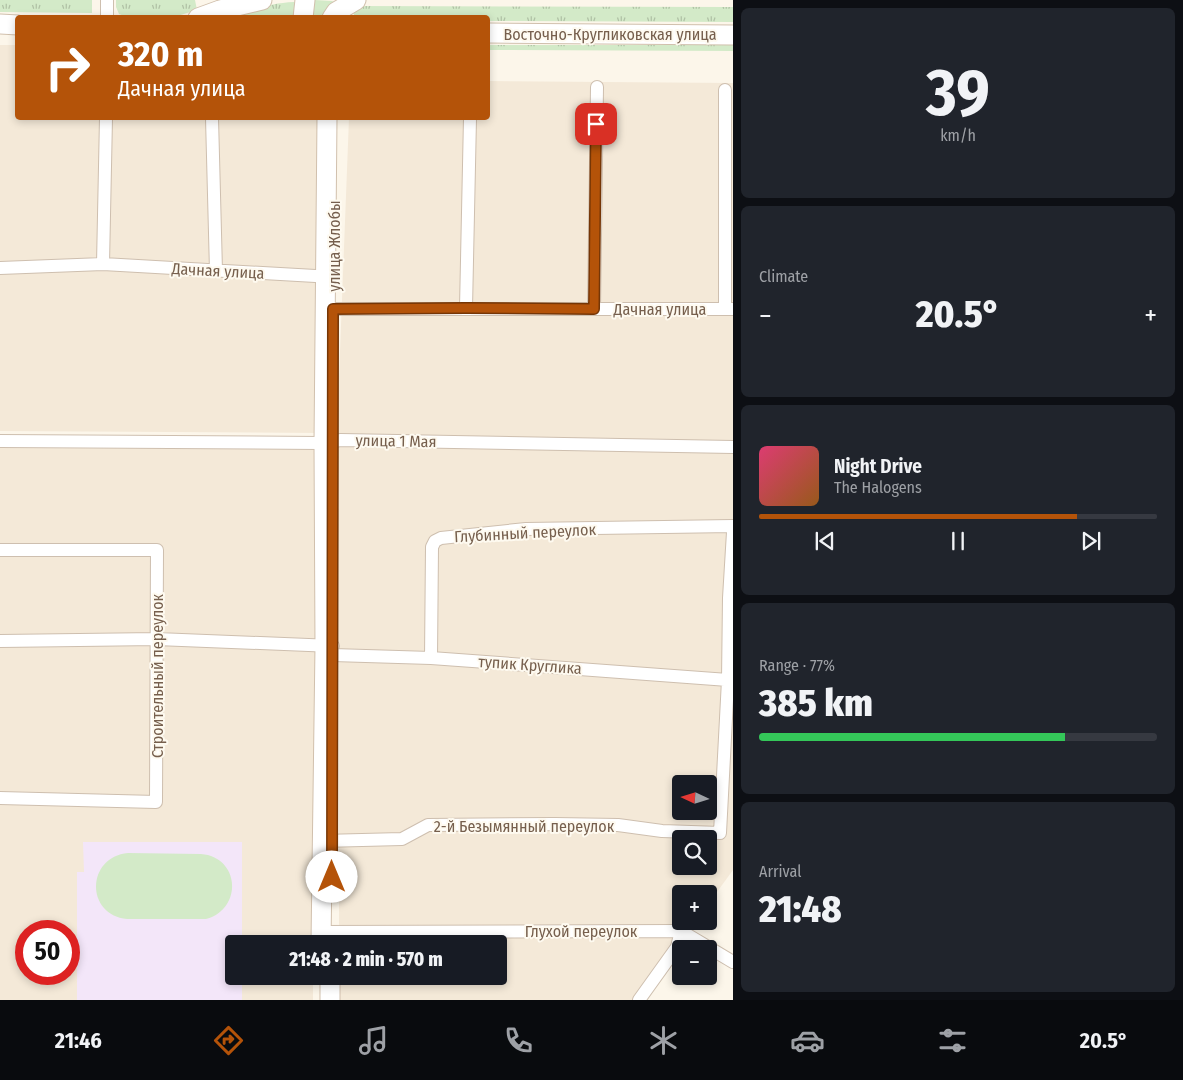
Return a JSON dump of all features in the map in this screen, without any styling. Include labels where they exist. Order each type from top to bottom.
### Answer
[{"type":"main road","points":[[206,15],[262,0]]},
{"type":"main road","points":[[303,15],[305,0]]},
{"type":"main road","points":[[0,24],[15,24]]},
{"type":"main road","name":"Восточно-Кругликовская улица","points":[[490,33],[733,35]]},
{"type":"main road","points":[[0,37],[15,37]]},
{"type":"main road","name":"улица Жлобы","points":[[326,935],[330,649],[328,442],[330,309],[327,120]]},
{"type":"main road","name":"улица Жлобы","points":[[329,277],[335,120]]},
{"type":"main road","points":[[320,1000],[321,985]]},
{"type":"main road","points":[[330,985],[330,1000]]},
{"type":"street","points":[[107,0],[107,15]]},
{"type":"street","name":"Дачная улица","points":[[594,309],[597,87]]},
{"type":"street","name":"Дачная улица","points":[[330,309],[729,309],[726,90]]},
{"type":"street","points":[[103,264],[106,120]]},
{"type":"street","points":[[212,120],[216,271]]},
{"type":"street","points":[[466,308],[470,120]]},
{"type":"street","name":"Дачная улица","points":[[0,268],[103,264],[329,277]]},
{"type":"street","name":"улица 1 Мая","points":[[0,441],[328,442],[341,440],[733,447]]},
{"type":"street","name":"Глубинный переулок","points":[[431,658],[432,547],[435,541],[441,538],[526,529],[733,526]]},
{"type":"street","points":[[728,680],[733,532]]},
{"type":"street","name":"Строительный переулок","points":[[0,550],[156,550],[157,639],[156,802],[0,798]]},
{"type":"street","name":"тупик Круглика","points":[[0,641],[157,639],[330,649],[728,680]]},
{"type":"street","name":"2-й Безымянный переулок","points":[[327,841],[402,839],[428,826],[582,824],[618,825],[662,831],[720,833],[728,680]]},
{"type":"street","points":[[638,1000],[677,947],[680,931],[733,962]]},
{"type":"street","name":"Глухой переулок","points":[[478,935],[680,931]]},
{"type":"shaded area","points":[[0,45],[15,45],[15,120],[318,120],[318,433],[0,431]]},
{"type":"shaded area","points":[[490,81],[733,83],[733,870],[717,892],[717,885],[672,885],[672,930],[688,930],[680,940],[672,940],[672,951],[634,1000],[338,1000],[339,985],[507,985],[507,935],[339,935],[338,403],[349,120],[490,120]]},
{"type":"shaded area","points":[[0,448],[320,449],[314,935],[225,935],[225,985],[313,985],[313,1000],[0,1000]]},
{"type":"shaded area","points":[[83,842],[242,842],[242,935],[225,935],[225,985],[242,985],[242,1000],[77,1000],[77,985],[80,985],[80,920],[77,920],[77,872],[84,872]]},
{"type":"green space","points":[[0,0],[92,0],[92,13],[0,12]]},
{"type":"green space","points":[[116,0],[195,0],[197,10],[181,15],[122,15],[119,14]]},
{"type":"green space","points":[[315,0],[334,2],[326,15],[314,15],[310,10],[311,2]]},
{"type":"green space","points":[[294,2],[298,5],[295,15],[240,14],[267,6]]},
{"type":"green space","points":[[357,6],[733,7],[733,22],[490,21],[490,15],[354,15],[354,9]]},
{"type":"green space","points":[[490,45],[733,45],[733,51],[490,50]]},
{"type":"green space","points":[[128,853],[201,854],[214,857],[223,864],[229,873],[232,884],[231,895],[226,905],[218,913],[206,919],[127,919],[113,915],[104,908],[98,897],[96,886],[98,875],[104,864],[114,857]]},
{"type":"route","points":[[332,877],[333,309],[594,309],[596,124]]}]
